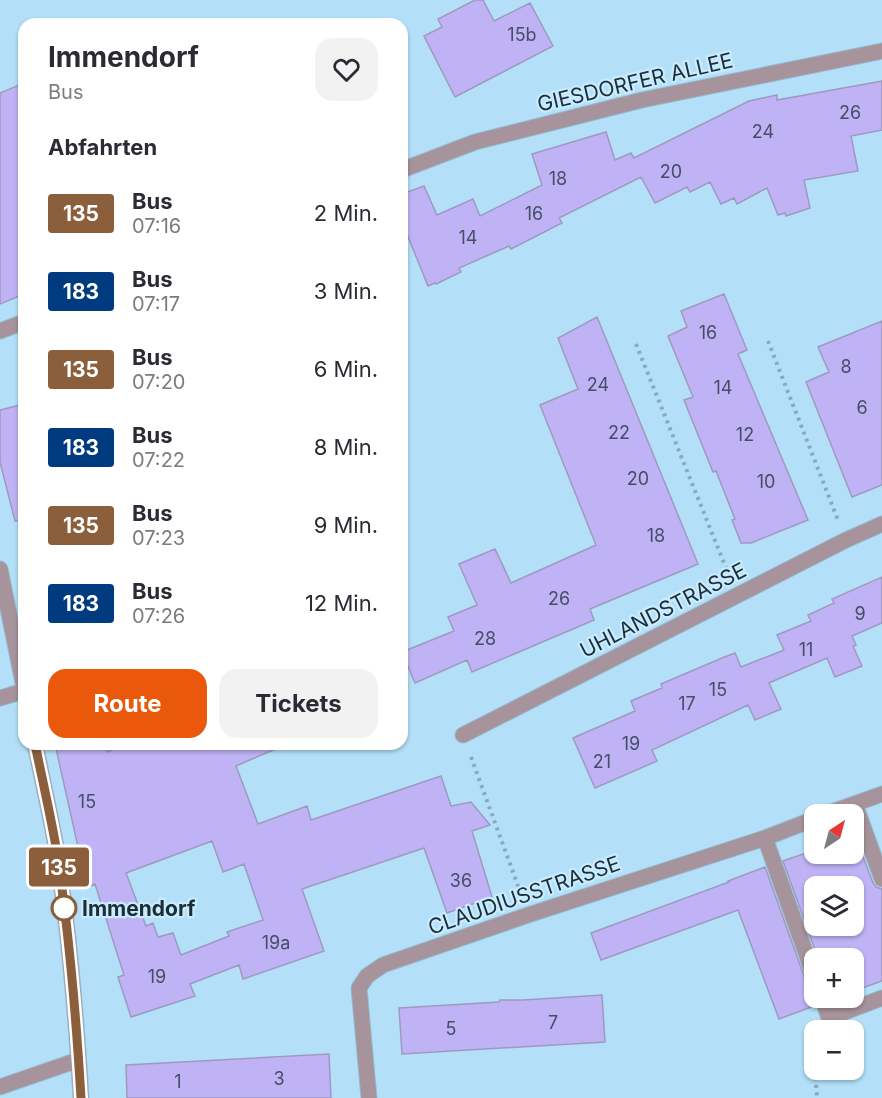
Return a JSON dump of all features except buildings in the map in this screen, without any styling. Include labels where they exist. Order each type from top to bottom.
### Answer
[{"type":"street","name":"GIESDORFER ALLEE","points":[[408,168],[475,142],[642,100],[882,51]]},
{"type":"street","points":[[0,331],[18,324]]},
{"type":"street","name":"UHLANDSTRASSE","points":[[463,735],[846,540],[882,524]]},
{"type":"street","points":[[0,569],[18,659]]},
{"type":"street","points":[[0,698],[18,691]]},
{"type":"street","points":[[36,750],[64,900],[81,1098]]},
{"type":"street","points":[[855,804],[882,794]]},
{"type":"street","name":"CLAUDIUSSTRASSE","points":[[369,1098],[360,988],[367,976],[383,965],[765,838],[804,823]]},
{"type":"street","points":[[864,829],[882,879]]},
{"type":"street","points":[[765,838],[804,948]]},
{"type":"street","points":[[864,1005],[882,998]]},
{"type":"street","points":[[826,1008],[829,1018],[856,1008]]},
{"type":"street","points":[[0,1087],[78,1060]]},
{"type":"path","points":[[768,340],[846,540]]},
{"type":"path","points":[[636,344],[737,596]]},
{"type":"path","points":[[463,735],[528,915]]},
{"type":"path","points":[[816,1080],[817,1098]]},
{"type":"bus line","name":"135","points":[[36,750],[64,900],[81,1098]]},
{"type":"place","name":"Immendorf","points":[[64,908]]}]
